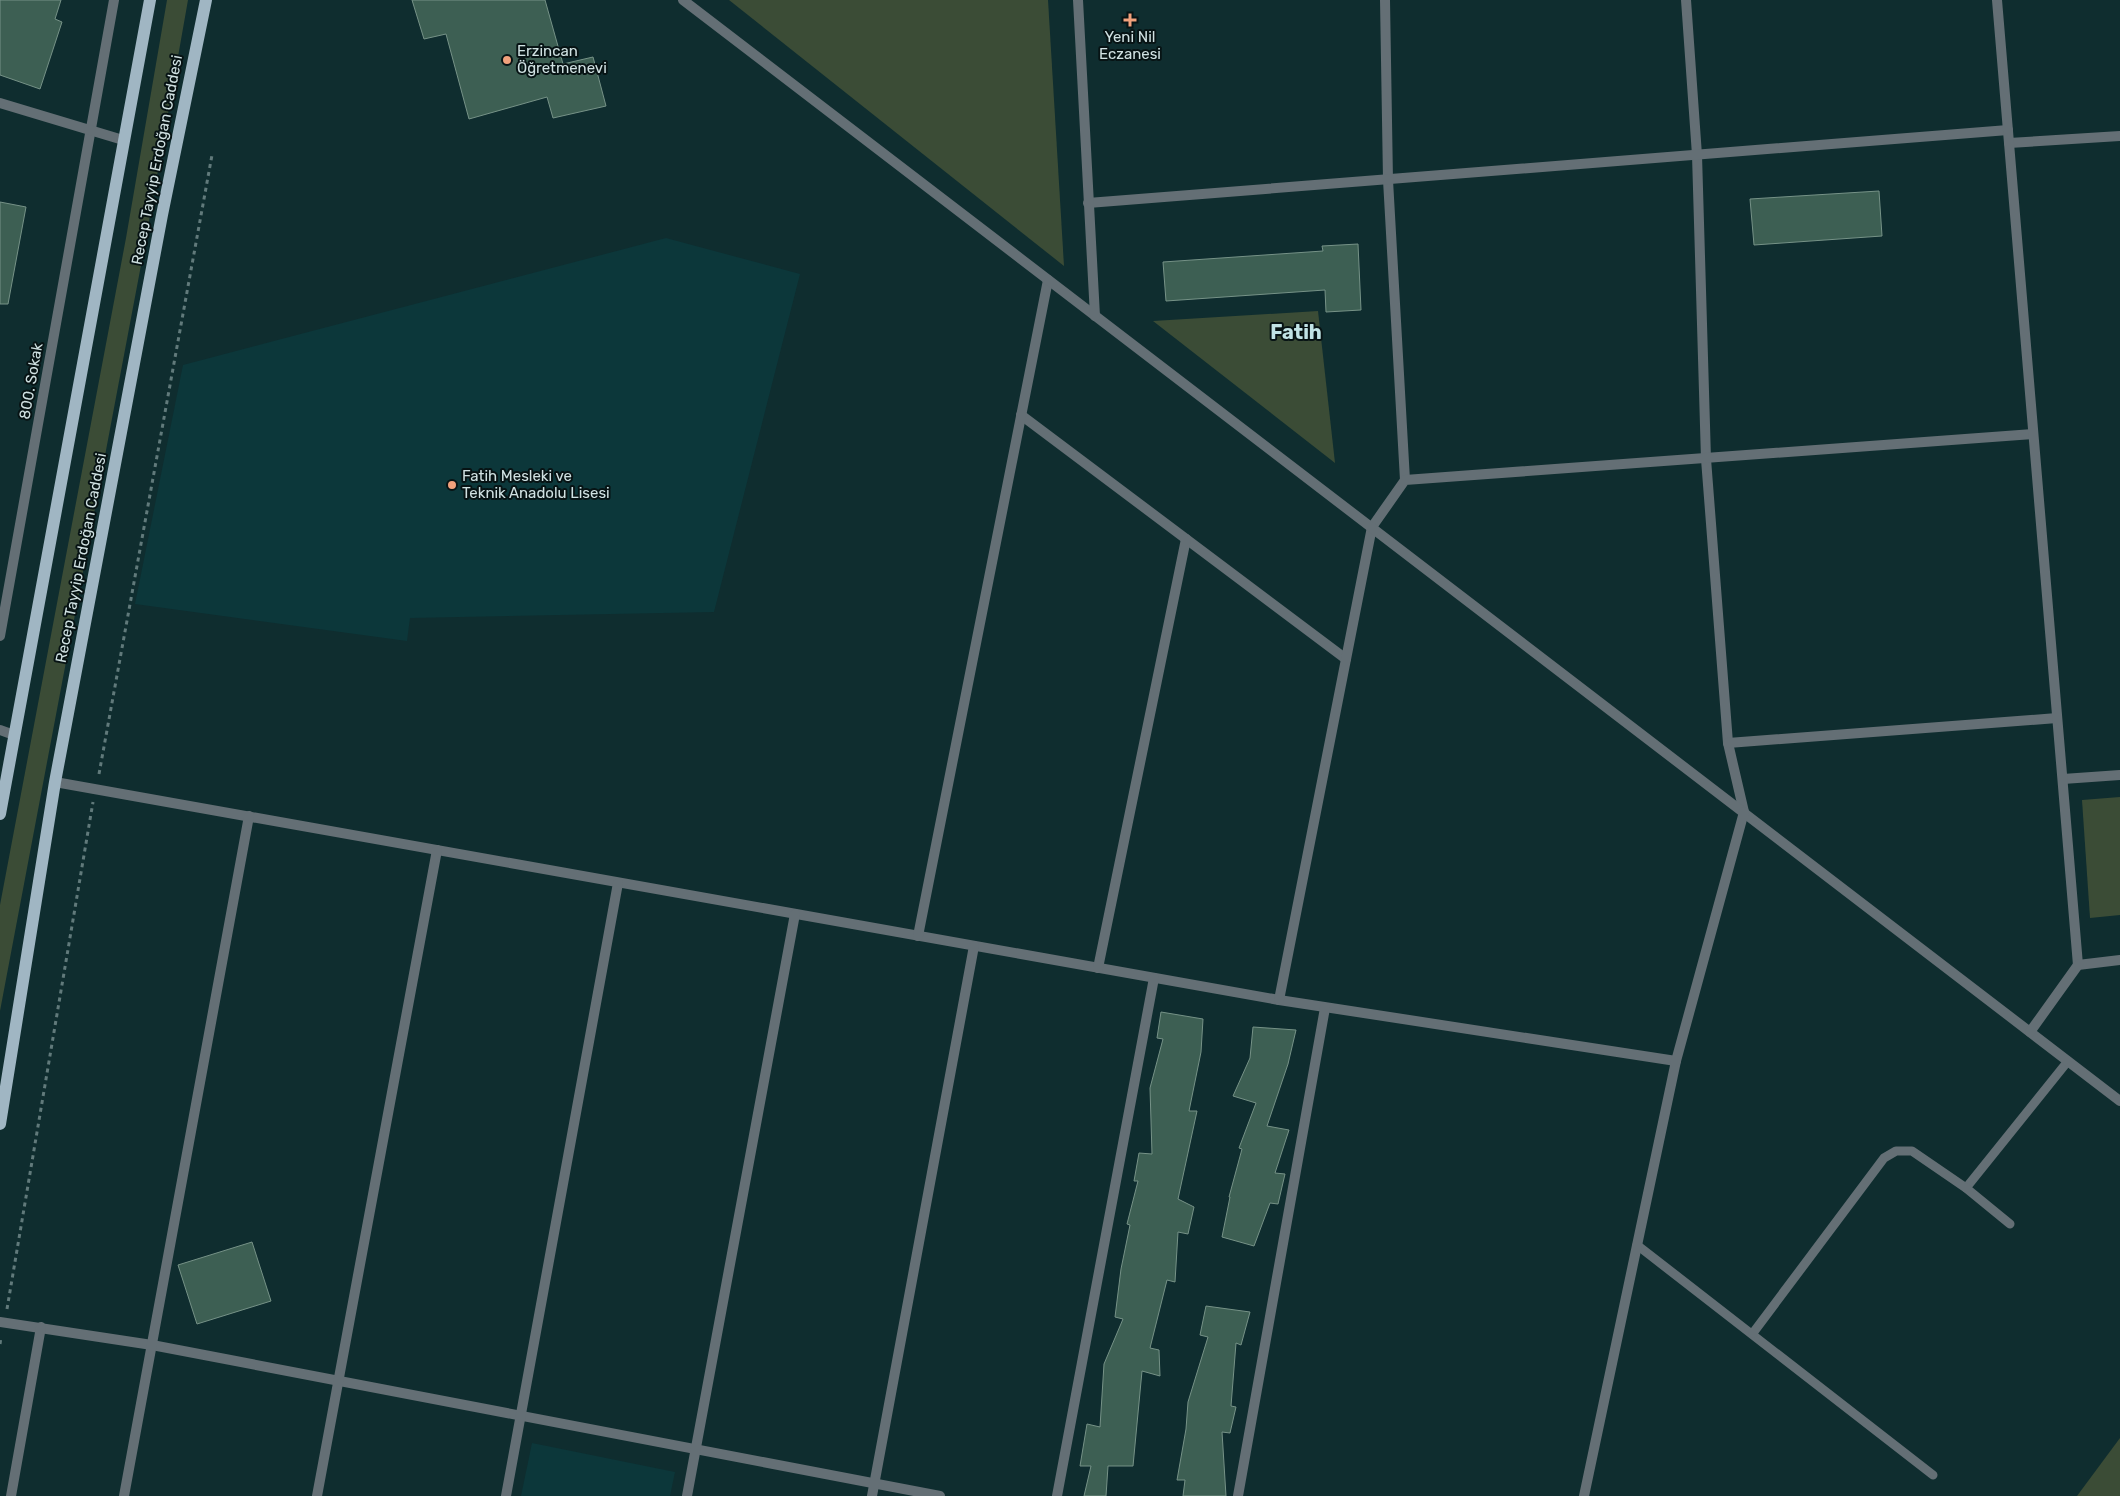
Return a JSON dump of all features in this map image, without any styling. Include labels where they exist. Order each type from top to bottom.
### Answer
[{"type":"main road","points":[[0,814],[150,0]]},
{"type":"main road","name":"Recep Tayyip Erdoğan Caddesi","points":[[0,1124],[55,782],[162,215],[206,0]]},
{"type":"street","name":"800. Sokak","points":[[0,636],[114,0]]},
{"type":"street","points":[[683,0],[2120,1101]]},
{"type":"street","points":[[1078,0],[1088,204],[1096,316]]},
{"type":"street","points":[[1279,1000],[1372,528],[1405,480],[1388,180],[1385,0]]},
{"type":"street","points":[[1584,1496],[1676,1061],[1744,812],[1728,743],[1706,459],[1697,155],[1686,0]]},
{"type":"street","points":[[1996,0],[2078,966],[2030,1032]]},
{"type":"street","points":[[0,103],[123,140]]},
{"type":"street","points":[[1088,204],[2008,130]]},
{"type":"street","points":[[2008,143],[2120,136]]},
{"type":"street","points":[[918,936],[1048,280]]},
{"type":"street","points":[[1021,415],[1346,659]]},
{"type":"street","points":[[1405,480],[2033,434]]},
{"type":"street","points":[[1098,968],[1186,539]]},
{"type":"street","points":[[1728,743],[2057,718]]},
{"type":"street","points":[[0,730],[14,735]]},
{"type":"street","points":[[2063,779],[2120,775]]},
{"type":"street","points":[[55,782],[1279,1000],[1676,1061]]},
{"type":"street","points":[[124,1496],[248,816]]},
{"type":"street","points":[[316,1496],[437,850]]},
{"type":"street","points":[[506,1496],[618,883]]},
{"type":"street","points":[[688,1496],[794,914]]},
{"type":"street","points":[[872,1496],[974,946]]},
{"type":"street","points":[[2078,966],[2120,960]]},
{"type":"street","points":[[1057,1496],[1154,978]]},
{"type":"street","points":[[1238,1496],[1326,1008]]},
{"type":"street","points":[[2,1322],[152,1345],[940,1496]]},
{"type":"street","points":[[11,1496],[41,1327]]},
{"type":"lane","points":[[1966,1188],[2068,1061]]},
{"type":"lane","points":[[1753,1333],[1884,1158],[1896,1151],[1912,1152],[1966,1188],[2010,1224]]},
{"type":"lane","points":[[1638,1245],[1933,1475]]},
{"type":"path","points":[[0,1344],[2,1322],[96,789],[212,155]]},
{"type":"shaded area","name":"Fatih Mesleki ve Teknik Anadolu Lisesi","points":[[666,238],[800,274],[714,612],[410,618],[407,641],[135,604],[183,365]]},
{"type":"shaded area","points":[[532,1443],[675,1472],[670,1496],[521,1496]]},
{"type":"green space","points":[[167,0],[188,0],[145,244],[0,1011],[0,905],[126,238]]},
{"type":"green space","points":[[729,0],[1048,0],[1064,266]]},
{"type":"green space","points":[[1318,311],[1335,463],[1153,321]]},
{"type":"green space","points":[[2120,797],[2120,915],[2090,918],[2082,800]]},
{"type":"green space","points":[[2120,1438],[2120,1496],[2077,1496]]},
{"type":"building","points":[[0,0],[61,0],[55,19],[62,22],[40,89],[0,75]]},
{"type":"building","name":"Erzincan Öğretmenevi","points":[[412,0],[545,0],[563,64],[593,57],[606,106],[553,118],[547,97],[469,119],[446,34],[424,39]]},
{"type":"building","points":[[1879,191],[1882,236],[1754,245],[1750,199]]},
{"type":"building","points":[[0,202],[26,207],[8,304],[0,304]]},
{"type":"building","points":[[1358,244],[1361,310],[1326,312],[1325,290],[1166,301],[1163,262],[1323,251],[1322,246]]},
{"type":"building","points":[[1161,1012],[1203,1019],[1201,1052],[1189,1111],[1197,1111],[1178,1199],[1194,1207],[1188,1234],[1178,1232],[1175,1282],[1167,1280],[1150,1348],[1159,1350],[1160,1376],[1142,1371],[1133,1466],[1108,1466],[1106,1496],[1084,1496],[1091,1466],[1080,1466],[1087,1424],[1100,1427],[1104,1364],[1123,1319],[1115,1317],[1121,1269],[1130,1225],[1127,1224],[1138,1181],[1134,1181],[1139,1153],[1152,1154],[1150,1088],[1163,1039],[1157,1038]]},
{"type":"building","points":[[1253,1027],[1296,1030],[1288,1064],[1267,1126],[1289,1130],[1275,1173],[1285,1174],[1278,1204],[1270,1203],[1254,1246],[1222,1237],[1229,1197],[1242,1149],[1239,1148],[1256,1103],[1233,1096],[1250,1058]]},
{"type":"building","points":[[252,1242],[271,1301],[197,1324],[178,1265]]},
{"type":"building","points":[[1206,1306],[1250,1312],[1241,1345],[1236,1343],[1231,1406],[1236,1407],[1230,1433],[1222,1432],[1226,1496],[1183,1496],[1185,1480],[1177,1480],[1186,1429],[1188,1402],[1208,1337],[1200,1335]]},
{"type":"place","name":"Yeni Nil Eczanesi","points":[[1130,20]]},
{"type":"place","name":"Erzincan Öğretmenevi","points":[[507,60]]},
{"type":"place","name":"Fatih Mesleki ve Teknik Anadolu Lisesi","points":[[452,485]]},
{"type":"district","name":"Fatih","points":[[1296,332]]}]
